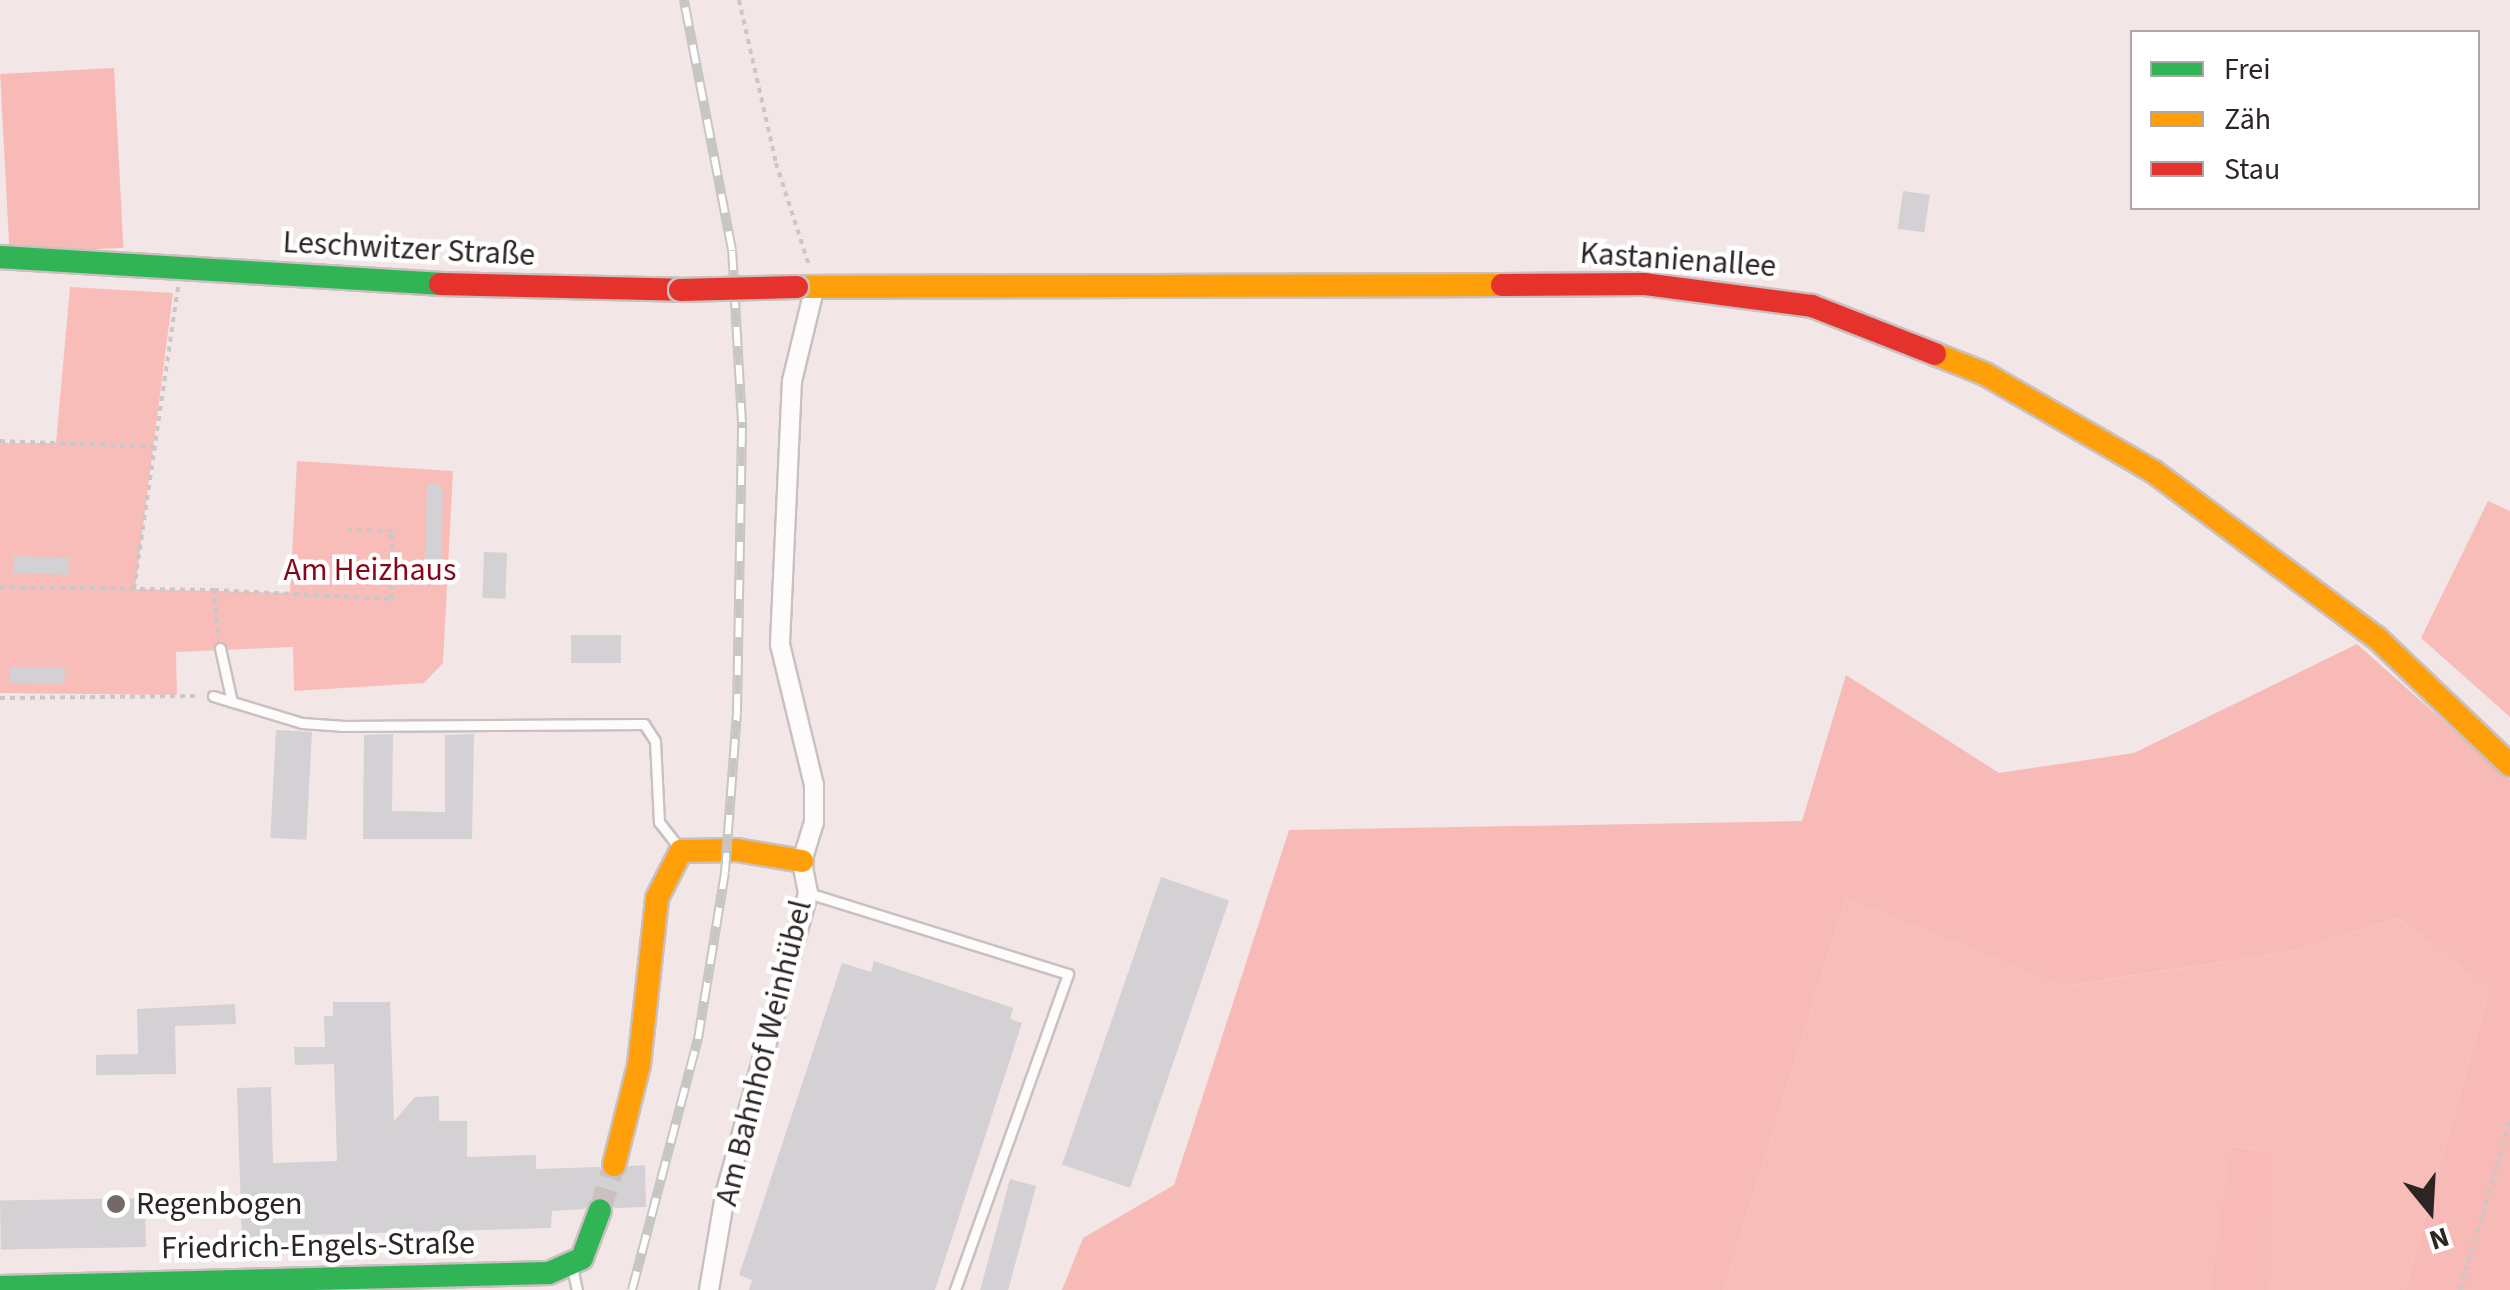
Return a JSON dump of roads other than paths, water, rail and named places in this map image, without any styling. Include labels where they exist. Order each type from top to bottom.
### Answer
[{"type":"street","name":"Leschwitzer Straße","points":[[0,257],[497,288],[680,290],[806,286]]},
{"type":"street","name":"Kastanienallee","points":[[806,286],[1645,284],[1812,306],[1984,374],[2154,472],[2376,638],[2510,765]]},
{"type":"street","name":"Am Bahnhof Weinhübel","points":[[709,1290],[730,1177],[808,893],[802,860],[814,822],[814,786],[780,644],[792,381],[806,286]]},
{"type":"street","points":[[614,1164],[639,1065],[657,898],[682,851],[802,860]]},
{"type":"street","name":"Friedrich-Engels-Straße","points":[[0,1287],[561,1280],[589,1245],[600,1210]]},
{"type":"lane","points":[[220,648],[232,702]]},
{"type":"lane","points":[[213,696],[302,723],[341,726],[644,724],[656,741],[659,822],[682,851]]},
{"type":"lane","points":[[808,893],[1068,974],[955,1290]]},
{"type":"tunnel","points":[[600,1210],[614,1165]]},
{"type":"railway","points":[[632,1290],[698,1039],[725,872],[737,713],[742,422],[732,250],[684,0]]},
{"type":"place","name":"Regenbogen","points":[[116,1204]]},
{"type":"park label","name":"Am Heizhaus","points":[[370,570]]}]
